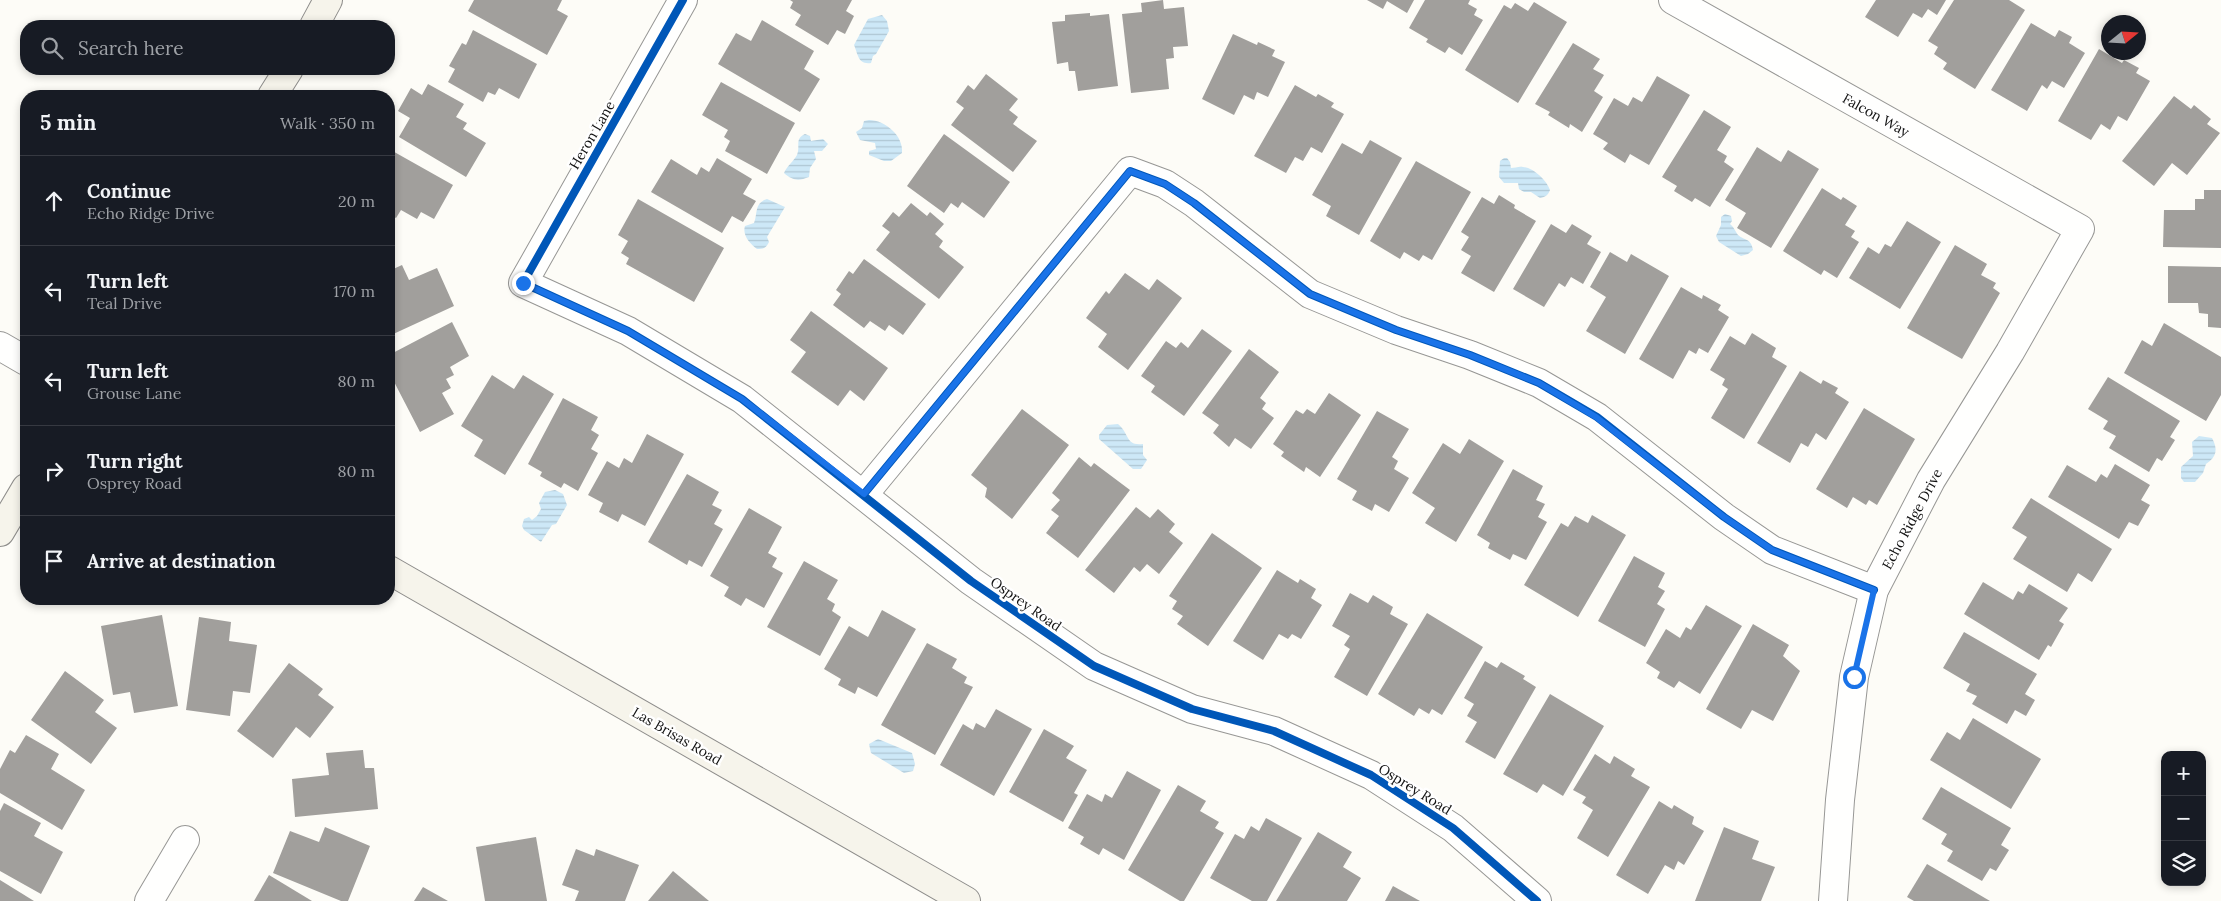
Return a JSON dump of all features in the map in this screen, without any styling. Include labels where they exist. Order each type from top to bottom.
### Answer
[{"type":"street","points":[[317,20],[328,0]]},
{"type":"street","name":"Heron Lane","points":[[523,283],[683,0]]},
{"type":"street","name":"Falcon Way","points":[[1673,0],[2080,229]]},
{"type":"street","points":[[276,90],[285,75]]},
{"type":"street","points":[[864,494],[1130,171],[1165,184],[1194,203],[1310,294],[1396,330],[1470,355],[1539,383],[1596,417],[1724,517],[1772,550],[1874,590]]},
{"type":"street","name":"Echo Ridge Drive","points":[[1833,901],[1840,800],[1854,677],[1874,590],[1930,480],[2010,352],[2080,229]]},
{"type":"street","name":"Osprey Road","points":[[523,283],[628,331],[742,399],[864,494],[971,581],[1094,666],[1192,709],[1274,731],[1371,776],[1453,828],[1537,901]]},
{"type":"street","points":[[0,346],[20,357]]},
{"type":"street","points":[[0,532],[20,498]]},
{"type":"street","name":"Las Brisas Road","points":[[395,573],[966,901]]},
{"type":"street","points":[[149,901],[185,840]]},
{"type":"water","points":[[882,15],[887,21],[889,31],[873,56],[871,63],[863,62],[859,58],[854,45],[868,19]]},
{"type":"water","points":[[869,120],[887,126],[897,135],[902,147],[902,153],[891,161],[884,161],[869,155],[869,151],[876,149],[875,143],[860,140],[856,132],[862,128],[864,121]]},
{"type":"water","points":[[805,134],[810,136],[811,141],[823,139],[828,144],[822,151],[814,151],[816,159],[810,168],[809,177],[796,180],[784,173],[797,155],[799,140]]},
{"type":"water","points":[[1507,158],[1510,162],[1511,168],[1527,168],[1540,176],[1550,190],[1548,194],[1540,198],[1531,192],[1524,192],[1519,189],[1518,183],[1504,183],[1499,177],[1500,161]]},
{"type":"water","points":[[767,199],[785,207],[767,237],[769,242],[767,246],[757,249],[749,242],[744,229],[745,226],[754,223],[758,206]]},
{"type":"water","points":[[1725,214],[1731,216],[1732,221],[1730,224],[1738,235],[1751,243],[1753,250],[1748,254],[1741,256],[1719,242],[1716,236],[1721,225],[1721,217]]},
{"type":"water","points":[[1118,424],[1130,441],[1143,444],[1143,455],[1147,460],[1141,469],[1133,469],[1099,439],[1099,435],[1107,425]]},
{"type":"water","points":[[2199,436],[2212,438],[2216,449],[2214,456],[2206,464],[2203,473],[2195,482],[2184,482],[2181,478],[2181,467],[2193,456],[2192,442]]},
{"type":"water","points":[[555,490],[563,494],[567,505],[556,524],[552,525],[541,542],[524,530],[522,526],[524,519],[529,517],[532,520],[537,516],[541,509],[539,503],[545,492]]},
{"type":"water","points":[[878,739],[912,753],[915,764],[913,771],[904,773],[871,753],[869,744]]},
{"type":"building","points":[[474,0],[562,0],[557,10],[568,16],[547,55],[468,11]]},
{"type":"building","points":[[790,0],[852,0],[846,11],[854,16],[845,34],[837,30],[828,45],[795,25],[801,15],[790,8],[793,2]]},
{"type":"building","points":[[1163,0],[1164,9],[1184,7],[1188,46],[1173,47],[1174,58],[1166,59],[1169,89],[1131,93],[1122,14],[1142,12],[1141,3]]},
{"type":"building","points":[[1367,0],[1414,0],[1407,13],[1387,1],[1383,9]]},
{"type":"building","points":[[1425,0],[1470,0],[1468,4],[1477,9],[1474,15],[1483,20],[1462,55],[1449,47],[1445,53],[1426,42],[1428,39],[1409,28]]},
{"type":"building","points":[[1876,0],[1946,0],[1937,15],[1928,9],[1922,18],[1913,13],[1898,37],[1865,17]]},
{"type":"building","points":[[1954,0],[2009,0],[2025,10],[1975,89],[1943,69],[1947,63],[1934,54],[1938,47],[1928,41]]},
{"type":"building","points":[[1534,2],[1567,22],[1518,103],[1465,70],[1504,5],[1511,9],[1515,3],[1528,11]]},
{"type":"building","points":[[1090,13],[1090,16],[1109,14],[1118,86],[1078,91],[1075,71],[1069,71],[1068,62],[1057,64],[1052,22],[1065,21],[1065,15]]},
{"type":"building","points":[[762,20],[814,51],[804,69],[820,79],[800,112],[718,64],[736,33],[751,41]]},
{"type":"building","points":[[2031,23],[2055,37],[2059,30],[2072,37],[2069,43],[2085,53],[2064,88],[2052,81],[2047,89],[2042,85],[2027,111],[1991,90]]},
{"type":"building","points":[[473,30],[537,64],[519,99],[499,88],[495,95],[488,92],[483,102],[448,82],[455,69],[449,66],[462,43],[466,45]]},
{"type":"building","points":[[1233,34],[1257,45],[1258,42],[1275,50],[1272,56],[1285,62],[1268,97],[1257,92],[1254,100],[1244,95],[1234,115],[1202,99]]},
{"type":"building","points":[[1573,43],[1600,59],[1593,69],[1604,75],[1594,91],[1603,97],[1582,132],[1570,124],[1569,128],[1548,115],[1550,112],[1535,104]]},
{"type":"building","points":[[2099,49],[2101,50],[2101,60],[2117,60],[2122,63],[2124,60],[2139,68],[2136,73],[2150,81],[2127,121],[2118,116],[2110,130],[2101,124],[2091,140],[2058,121]]},
{"type":"building","points":[[986,74],[1018,99],[1009,110],[1018,117],[1013,124],[1037,141],[1013,172],[951,125],[964,108],[956,102],[968,85],[974,90]]},
{"type":"building","points":[[1657,76],[1690,95],[1649,165],[1630,154],[1625,163],[1603,149],[1608,143],[1593,134],[1614,98],[1628,106],[1633,97],[1642,102]]},
{"type":"building","points":[[721,82],[795,123],[767,174],[725,151],[730,141],[724,137],[728,130],[702,115]]},
{"type":"building","points":[[428,84],[464,104],[456,117],[467,123],[463,129],[486,143],[466,177],[399,137],[410,118],[398,111],[411,88],[422,95]]},
{"type":"building","points":[[1295,85],[1316,97],[1318,94],[1334,103],[1331,107],[1344,114],[1322,153],[1311,147],[1303,161],[1295,157],[1286,173],[1254,156]]},
{"type":"building","points":[[2174,96],[2191,109],[2194,105],[2211,119],[2207,124],[2220,133],[2187,175],[2172,163],[2154,186],[2122,161]]},
{"type":"building","points":[[1704,110],[1731,127],[1717,150],[1727,156],[1724,162],[1734,169],[1710,207],[1695,198],[1692,202],[1674,191],[1677,186],[1662,177]]},
{"type":"building","points":[[944,134],[1010,182],[984,218],[962,202],[958,208],[951,203],[944,213],[907,186]]},
{"type":"building","points":[[1370,140],[1402,158],[1359,235],[1326,216],[1331,206],[1312,195],[1342,143],[1362,154]]},
{"type":"building","points":[[1757,147],[1781,162],[1788,150],[1819,169],[1771,248],[1737,228],[1746,213],[1725,200]]},
{"type":"building","points":[[395,152],[453,185],[434,219],[421,212],[417,219],[401,210],[396,218]]},
{"type":"building","points":[[717,158],[752,179],[743,194],[756,201],[743,222],[732,216],[722,233],[651,192],[671,159],[697,175],[701,167],[709,172]]},
{"type":"building","points":[[1416,161],[1471,192],[1432,260],[1423,255],[1419,261],[1404,252],[1400,259],[1370,241]]},
{"type":"building","points":[[1822,188],[1841,200],[1843,197],[1857,206],[1845,225],[1855,231],[1851,237],[1859,242],[1837,278],[1824,270],[1821,275],[1783,251]]},
{"type":"building","points":[[2204,190],[2221,190],[2221,248],[2163,247],[2164,210],[2195,210],[2195,199],[2204,199]]},
{"type":"building","points":[[1499,195],[1515,205],[1514,208],[1536,221],[1494,292],[1461,273],[1471,256],[1461,250],[1469,237],[1461,232],[1482,197],[1494,204]]},
{"type":"building","points":[[638,199],[724,248],[694,302],[626,264],[629,258],[621,253],[628,241],[618,235]]},
{"type":"building","points":[[911,203],[927,216],[930,212],[944,224],[935,234],[943,241],[939,247],[964,267],[939,299],[876,250],[890,232],[882,226],[893,212],[899,217]]},
{"type":"building","points":[[1907,221],[1941,242],[1900,309],[1849,278],[1868,247],[1879,254],[1885,244],[1891,247]]},
{"type":"building","points":[[1551,224],[1566,233],[1572,224],[1592,236],[1587,244],[1601,252],[1583,284],[1571,277],[1565,287],[1559,283],[1544,307],[1513,289]]},
{"type":"building","points":[[1955,245],[1987,264],[1981,275],[1996,283],[1993,288],[2000,293],[1962,359],[1907,328]]},
{"type":"building","points":[[1610,252],[1627,262],[1631,254],[1669,276],[1625,354],[1586,331],[1606,297],[1590,287]]},
{"type":"building","points":[[864,259],[926,304],[903,335],[889,325],[885,331],[870,321],[864,328],[833,305],[841,294],[836,290],[849,271],[853,274]]},
{"type":"building","points":[[402,265],[409,280],[437,268],[454,306],[395,333],[395,268]]},
{"type":"building","points":[[2168,266],[2221,267],[2221,328],[2208,327],[2208,314],[2199,313],[2198,303],[2168,303]]},
{"type":"building","points":[[1125,273],[1149,290],[1157,279],[1182,298],[1128,370],[1098,347],[1107,334],[1086,318],[1106,291],[1109,294]]},
{"type":"building","points":[[1681,287],[1702,299],[1703,295],[1721,305],[1718,310],[1729,317],[1708,353],[1699,348],[1696,354],[1689,350],[1673,379],[1639,359]]},
{"type":"building","points":[[811,311],[888,368],[864,401],[850,390],[838,406],[791,372],[806,352],[790,340]]},
{"type":"building","points":[[452,322],[469,356],[450,367],[454,375],[446,379],[451,388],[442,393],[454,414],[420,432],[395,384],[395,352]]},
{"type":"building","points":[[2164,323],[2221,357],[2221,395],[2206,421],[2124,373],[2142,340],[2152,346]]},
{"type":"building","points":[[1202,329],[1232,351],[1184,416],[1151,392],[1155,386],[1141,376],[1166,341],[1176,348],[1181,342],[1188,348]]},
{"type":"building","points":[[1752,333],[1776,348],[1772,357],[1787,366],[1744,439],[1711,418],[1728,389],[1722,385],[1725,379],[1710,370],[1730,336],[1745,345]]},
{"type":"building","points":[[1249,349],[1279,372],[1260,398],[1266,403],[1262,409],[1274,418],[1251,449],[1235,438],[1229,447],[1213,433],[1219,425],[1202,413]]},
{"type":"building","points":[[1800,371],[1821,384],[1823,380],[1838,388],[1835,393],[1849,402],[1826,440],[1816,433],[1808,447],[1801,443],[1790,463],[1757,443]]},
{"type":"building","points":[[492,375],[514,389],[523,375],[554,394],[505,475],[474,456],[483,440],[461,426]]},
{"type":"building","points":[[2108,377],[2180,421],[2170,437],[2175,440],[2162,461],[2157,458],[2149,472],[2109,448],[2116,436],[2103,429],[2108,421],[2088,409]]},
{"type":"building","points":[[1329,393],[1361,415],[1320,477],[1306,467],[1304,472],[1281,456],[1284,452],[1273,444],[1296,410],[1303,414],[1307,409],[1315,414]]},
{"type":"building","points":[[563,398],[598,417],[591,430],[599,435],[591,449],[598,453],[578,491],[564,483],[561,488],[540,476],[542,472],[528,464]]},
{"type":"building","points":[[1864,408],[1915,439],[1877,505],[1869,500],[1866,505],[1853,497],[1847,508],[1816,489]]},
{"type":"building","points":[[1022,409],[1069,445],[1012,519],[985,497],[987,488],[971,475]]},
{"type":"building","points":[[1377,411],[1409,429],[1392,457],[1398,461],[1394,469],[1409,478],[1389,512],[1375,504],[1372,511],[1352,500],[1357,491],[1337,479]]},
{"type":"building","points":[[647,434],[684,454],[645,526],[622,514],[618,522],[599,512],[603,503],[588,495],[607,461],[619,468],[624,458],[632,463]]},
{"type":"building","points":[[1469,439],[1504,461],[1456,542],[1425,523],[1435,508],[1412,493],[1443,443],[1460,454]]},
{"type":"building","points":[[1079,457],[1091,467],[1094,463],[1130,490],[1078,558],[1046,533],[1059,516],[1051,510],[1060,500],[1052,493]]},
{"type":"building","points":[[2115,464],[2150,485],[2141,500],[2150,505],[2138,526],[2129,522],[2119,539],[2048,497],[2067,465],[2096,482],[2101,474],[2107,478]]},
{"type":"building","points":[[1513,469],[1543,486],[1536,500],[1545,504],[1538,517],[1547,522],[1526,560],[1513,554],[1510,560],[1488,548],[1490,543],[1477,535]]},
{"type":"building","points":[[687,474],[719,492],[712,505],[722,510],[714,524],[723,529],[702,567],[689,560],[687,565],[648,542]]},
{"type":"building","points":[[2031,498],[2112,549],[2092,582],[2078,573],[2067,592],[2013,559],[2027,537],[2012,528]]},
{"type":"building","points":[[1136,507],[1150,518],[1158,509],[1175,524],[1169,532],[1183,543],[1159,574],[1147,564],[1140,572],[1134,567],[1114,593],[1085,570]]},
{"type":"building","points":[[749,508],[782,527],[768,553],[777,558],[772,567],[783,573],[764,608],[746,598],[741,606],[724,596],[729,587],[710,576]]},
{"type":"building","points":[[1592,515],[1626,535],[1578,617],[1524,585],[1561,523],[1568,527],[1575,516],[1588,523]]},
{"type":"building","points":[[1212,533],[1262,568],[1208,646],[1177,624],[1183,616],[1172,609],[1177,601],[1169,596]]},
{"type":"building","points":[[1634,556],[1665,573],[1658,587],[1665,591],[1657,604],[1665,609],[1645,647],[1598,621]]},
{"type":"building","points":[[804,561],[838,580],[827,599],[835,604],[832,611],[841,617],[820,656],[767,627]]},
{"type":"building","points":[[1277,570],[1298,583],[1300,579],[1316,589],[1311,598],[1322,605],[1301,639],[1292,634],[1288,639],[1279,634],[1263,660],[1233,641]]},
{"type":"building","points":[[1983,582],[2013,600],[2018,591],[2023,594],[2029,584],[2068,608],[2059,621],[2064,624],[2051,647],[2048,645],[2039,660],[1964,614]]},
{"type":"building","points":[[1350,593],[1368,603],[1373,595],[1393,607],[1390,614],[1408,624],[1367,696],[1334,677],[1350,649],[1344,645],[1350,636],[1332,626]]},
{"type":"building","points":[[1706,605],[1742,626],[1700,694],[1679,681],[1674,688],[1657,678],[1660,672],[1646,663],[1666,629],[1680,638],[1686,627],[1691,630]]},
{"type":"building","points":[[882,610],[916,629],[877,697],[858,687],[855,694],[838,685],[841,679],[824,669],[849,626],[868,637]]},
{"type":"building","points":[[1427,613],[1483,647],[1442,715],[1432,709],[1429,714],[1419,708],[1414,716],[1378,694]]},
{"type":"building","points":[[162,615],[178,706],[134,713],[130,692],[113,695],[101,626]]},
{"type":"building","points":[[199,617],[231,622],[229,641],[257,645],[250,693],[233,691],[230,716],[186,710]]},
{"type":"building","points":[[1753,624],[1789,645],[1783,656],[1800,671],[1773,721],[1752,710],[1741,729],[1706,709]]},
{"type":"building","points":[[1964,632],[2037,674],[2025,694],[2035,700],[2026,716],[2015,710],[2007,724],[1972,704],[1977,696],[1966,691],[1970,684],[1943,668]]},
{"type":"building","points":[[927,643],[957,659],[952,668],[967,677],[964,683],[973,687],[935,755],[881,725]]},
{"type":"building","points":[[1485,661],[1497,668],[1501,662],[1525,676],[1523,679],[1536,687],[1495,759],[1465,742],[1477,722],[1467,716],[1474,704],[1464,698]]},
{"type":"building","points":[[289,663],[323,689],[318,695],[334,707],[310,738],[296,727],[273,758],[237,731]]},
{"type":"building","points":[[65,671],[104,700],[95,712],[117,728],[91,764],[31,720]]},
{"type":"building","points":[[1550,694],[1604,726],[1563,796],[1543,784],[1537,793],[1503,774]]},
{"type":"building","points":[[996,709],[1032,729],[994,796],[940,765],[963,724],[973,730],[976,723],[985,728]]},
{"type":"building","points":[[1973,718],[2041,759],[2011,809],[1930,760],[1947,732],[1960,740]]},
{"type":"building","points":[[1044,729],[1074,746],[1066,758],[1087,770],[1074,793],[1078,795],[1063,822],[1009,792]]},
{"type":"building","points":[[26,735],[59,754],[51,769],[85,790],[62,830],[0,793],[0,769],[10,750],[15,753]]},
{"type":"building","points":[[363,750],[365,768],[374,768],[378,809],[295,817],[292,779],[329,775],[326,753]]},
{"type":"building","points":[[1595,754],[1610,764],[1614,756],[1635,769],[1631,776],[1650,787],[1608,857],[1577,838],[1593,810],[1582,803],[1586,797],[1573,790]]},
{"type":"building","points":[[1127,771],[1161,790],[1124,860],[1103,848],[1099,855],[1080,844],[1084,837],[1068,828],[1087,794],[1102,802],[1105,794],[1112,798]]},
{"type":"building","points":[[1178,785],[1206,801],[1200,811],[1219,822],[1215,828],[1224,833],[1184,901],[1180,901],[1128,870]]},
{"type":"building","points":[[1941,787],[2011,828],[2001,845],[2009,850],[1996,871],[1990,868],[1982,881],[1947,861],[1953,851],[1941,844],[1947,834],[1922,819]]},
{"type":"building","points":[[1659,801],[1672,809],[1674,805],[1694,817],[1692,824],[1704,831],[1684,865],[1678,861],[1674,870],[1665,865],[1648,894],[1616,875]]},
{"type":"building","points":[[4,803],[41,823],[34,836],[63,852],[41,894],[0,871],[0,811]]},
{"type":"building","points":[[1266,818],[1302,838],[1267,901],[1252,901],[1210,878],[1235,834],[1244,839],[1251,826],[1259,831]]},
{"type":"building","points":[[325,827],[370,846],[348,901],[341,901],[273,873],[290,831],[319,842]]},
{"type":"building","points":[[1724,827],[1759,841],[1752,859],[1775,867],[1761,901],[1695,901]]},
{"type":"building","points":[[1318,832],[1352,852],[1343,867],[1361,878],[1347,901],[1276,901]]},
{"type":"building","points":[[536,837],[547,901],[485,901],[476,847]]},
{"type":"building","points":[[576,849],[594,856],[596,849],[639,865],[625,901],[575,901],[579,891],[562,885]]},
{"type":"building","points":[[1927,864],[1990,901],[1914,901],[1907,897]]},
{"type":"building","points":[[673,871],[709,901],[648,901]]},
{"type":"building","points":[[269,875],[312,901],[254,901]]},
{"type":"building","points":[[0,880],[34,901],[0,901]]},
{"type":"building","points":[[1393,886],[1420,901],[1385,901]]},
{"type":"building","points":[[423,887],[448,901],[414,901]]},
{"type":"cycle path","points":[[683,0],[523,283],[628,331],[742,399],[971,581],[1094,666],[1192,709],[1274,731],[1371,775],[1453,828],[1537,901]]},
{"type":"cycle path","points":[[864,494],[1130,171],[1165,184],[1194,203],[1310,294],[1396,330],[1470,355],[1539,383],[1597,417],[1724,517],[1772,550],[1874,590]]},
{"type":"route","points":[[523,283],[628,331],[742,399],[864,494],[1130,171],[1165,184],[1194,203],[1310,294],[1396,330],[1470,355],[1539,383],[1596,417],[1724,517],[1772,550],[1874,590],[1854,677]]}]
